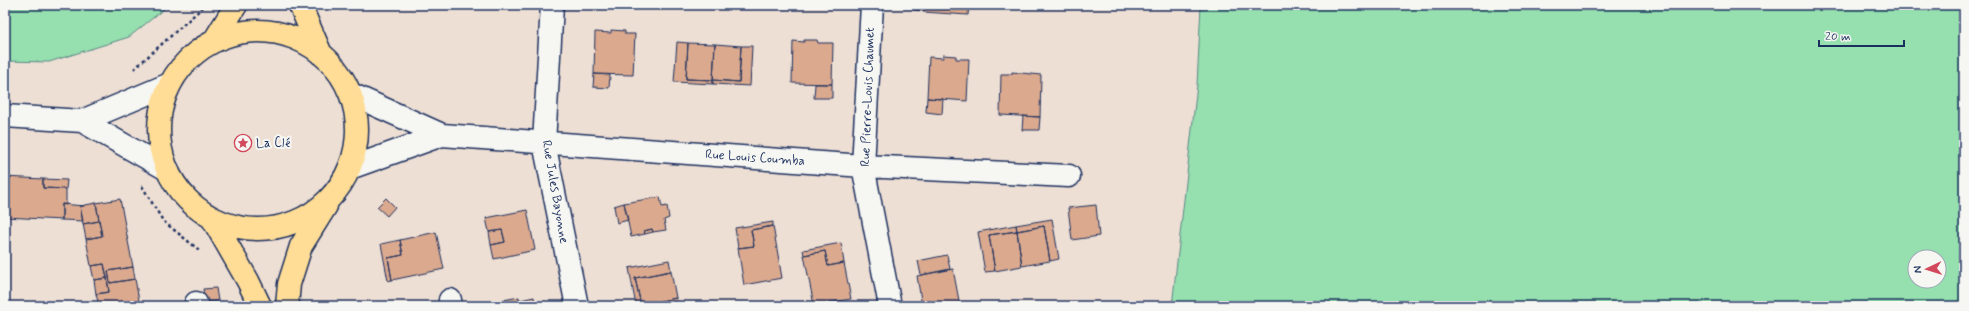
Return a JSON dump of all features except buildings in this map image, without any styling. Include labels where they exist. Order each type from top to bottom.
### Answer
[{"type":"main road","points":[[214,41],[236,5]]},
{"type":"main road","points":[[300,5],[321,54]]},
{"type":"main road","points":[[287,306],[289,284],[301,246],[334,195],[350,168],[356,138],[356,118],[351,94],[339,72],[321,54],[300,40],[279,33],[257,30],[235,33],[214,41],[188,59],[170,84],[161,112],[160,142],[168,170],[178,189],[194,206],[212,218],[244,229],[277,228],[308,217],[334,195]]},
{"type":"main road","points":[[212,218],[248,280],[260,306]]},
{"type":"street","name":"Rue Jules Bayonne","points":[[552,5],[544,143],[577,306]]},
{"type":"street","name":"Rue Pierre-Louis Chaumet","points":[[872,5],[863,166],[890,306]]},
{"type":"street","points":[[5,116],[82,120],[170,84]]},
{"type":"street","name":"Rue Louis Coumba","points":[[351,94],[442,135],[863,166],[1069,176]]},
{"type":"street","points":[[82,120],[168,170]]},
{"type":"street","name":"Rue Louis Coumba","points":[[350,168],[442,135]]},
{"type":"path","points":[[128,74],[206,5]]},
{"type":"path","points":[[140,182],[163,221],[203,253]]},
{"type":"green space","points":[[5,5],[169,5],[129,37],[49,62],[5,61]]},
{"type":"green space","points":[[1201,5],[1964,5],[1964,306],[1172,306],[1197,85]]},
{"type":"place","name":"La Clé","points":[[243,143]]}]
